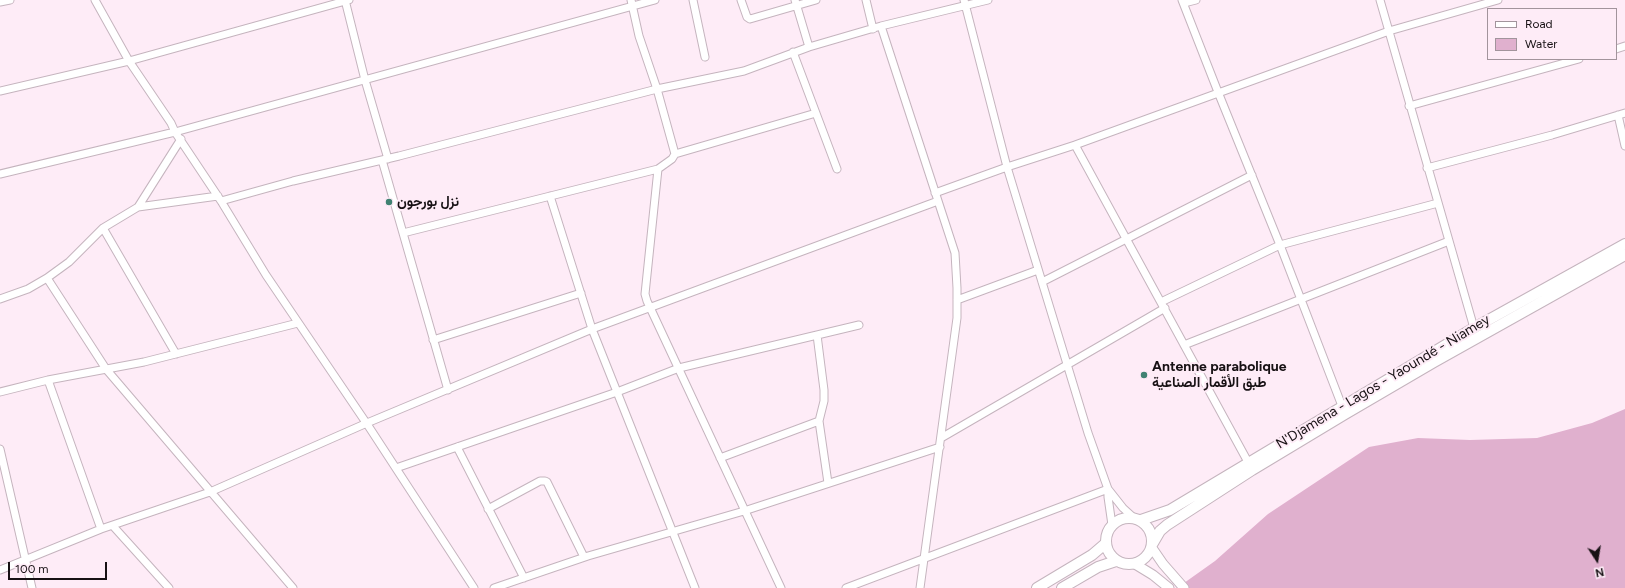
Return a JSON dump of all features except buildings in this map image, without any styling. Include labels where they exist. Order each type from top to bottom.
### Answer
[{"type":"highway","name":"N'Djamena - Lagos - Yaoundé - Niamey","points":[[1152,545],[1160,531],[1167,525],[1252,470],[1434,362],[1625,244]]},
{"type":"highway","name":"N'Djamena - Lagos - Yaoundé - Niamey","points":[[1138,519],[1170,510],[1474,328],[1521,307],[1625,255]]},
{"type":"highway","points":[[1138,519],[1149,529],[1152,545],[1144,560],[1135,564],[1125,564],[1116,561],[1109,553],[1106,543],[1107,534],[1112,526],[1119,520],[1138,519]]},
{"type":"highway","points":[[1037,588],[1092,555],[1106,543]]},
{"type":"highway","points":[[1062,588],[1098,567],[1116,561]]},
{"type":"main road","points":[[1152,545],[1169,572],[1184,588]]},
{"type":"main road","points":[[1135,564],[1152,574],[1169,588]]},
{"type":"street","points":[[0,2],[10,0]]},
{"type":"street","points":[[95,0],[130,61],[171,123],[175,132],[181,138],[266,275],[367,423],[474,588]]},
{"type":"street","points":[[0,92],[130,61],[346,0],[402,233],[448,390]]},
{"type":"street","points":[[0,174],[175,132],[365,80],[632,3],[655,0]]},
{"type":"street","points":[[693,0],[705,57]]},
{"type":"street","points":[[741,0],[747,17],[750,19],[796,3],[816,0]]},
{"type":"street","points":[[866,0],[873,29]]},
{"type":"street","points":[[0,299],[28,289],[47,278],[69,262],[103,228],[138,207],[219,199],[385,160],[657,89],[744,71],[793,52],[881,26],[964,3],[988,0]]},
{"type":"street","points":[[1196,0],[1183,2],[1280,245],[1342,406]]},
{"type":"street","points":[[1380,0],[1474,328]]},
{"type":"street","points":[[935,193],[1007,167],[1075,145],[1389,31],[1498,0]]},
{"type":"street","points":[[632,3],[638,36],[657,89],[675,154]]},
{"type":"street","points":[[796,3],[809,47]]},
{"type":"street","points":[[964,3],[1007,167],[1088,433],[1108,489],[1123,508],[1138,519]]},
{"type":"street","points":[[881,26],[954,253],[957,300],[956,318],[920,588]]},
{"type":"street","points":[[793,52],[837,169]]},
{"type":"street","points":[[1410,106],[1575,60]]},
{"type":"street","points":[[402,233],[658,169],[672,159],[675,154],[816,113]]},
{"type":"street","points":[[1428,168],[1552,135],[1622,114],[1625,146]]},
{"type":"street","points":[[138,207],[181,138]]},
{"type":"street","points":[[1075,145],[1248,462]]},
{"type":"street","points":[[658,169],[645,294],[744,511],[781,588]]},
{"type":"street","points":[[1042,282],[1252,176]]},
{"type":"street","points":[[550,196],[592,328],[695,588]]},
{"type":"street","points":[[0,570],[101,529],[210,492],[367,423],[592,328],[938,201]]},
{"type":"street","points":[[941,438],[1067,364],[1163,305],[1280,245],[1438,203]]},
{"type":"street","points":[[103,228],[176,354]]},
{"type":"street","points":[[1184,345],[1300,298],[1449,241]]},
{"type":"street","points":[[957,300],[1038,270]]},
{"type":"street","points":[[47,278],[106,369],[293,588]]},
{"type":"street","points":[[433,340],[581,293]]},
{"type":"street","points":[[0,392],[48,380],[144,362],[298,323]]},
{"type":"street","points":[[396,468],[618,392],[679,368],[859,325]]},
{"type":"street","points":[[817,335],[824,390],[824,401],[819,421],[828,483]]},
{"type":"street","points":[[48,380],[101,529]]},
{"type":"street","points":[[720,458],[819,421]]},
{"type":"street","points":[[457,447],[524,578]]},
{"type":"street","points":[[494,588],[584,557],[744,511],[940,447]]},
{"type":"street","points":[[0,449],[27,560],[32,588]]},
{"type":"street","points":[[488,509],[540,481],[545,480],[584,557]]},
{"type":"street","points":[[1108,489],[1112,526]]},
{"type":"street","points":[[846,588],[1108,489]]},
{"type":"street","points":[[113,526],[169,588]]},
{"type":"water","points":[[1625,409],[1625,588],[1177,588],[1215,561],[1268,514],[1369,447],[1418,438],[1470,440],[1537,438],[1592,423]]},
{"type":"place","name":"نزل بورجون","points":[[389,202]]},
{"type":"place","name":"Antenne parabolique طبق الأقمار الصناعية","points":[[1144,375]]}]
